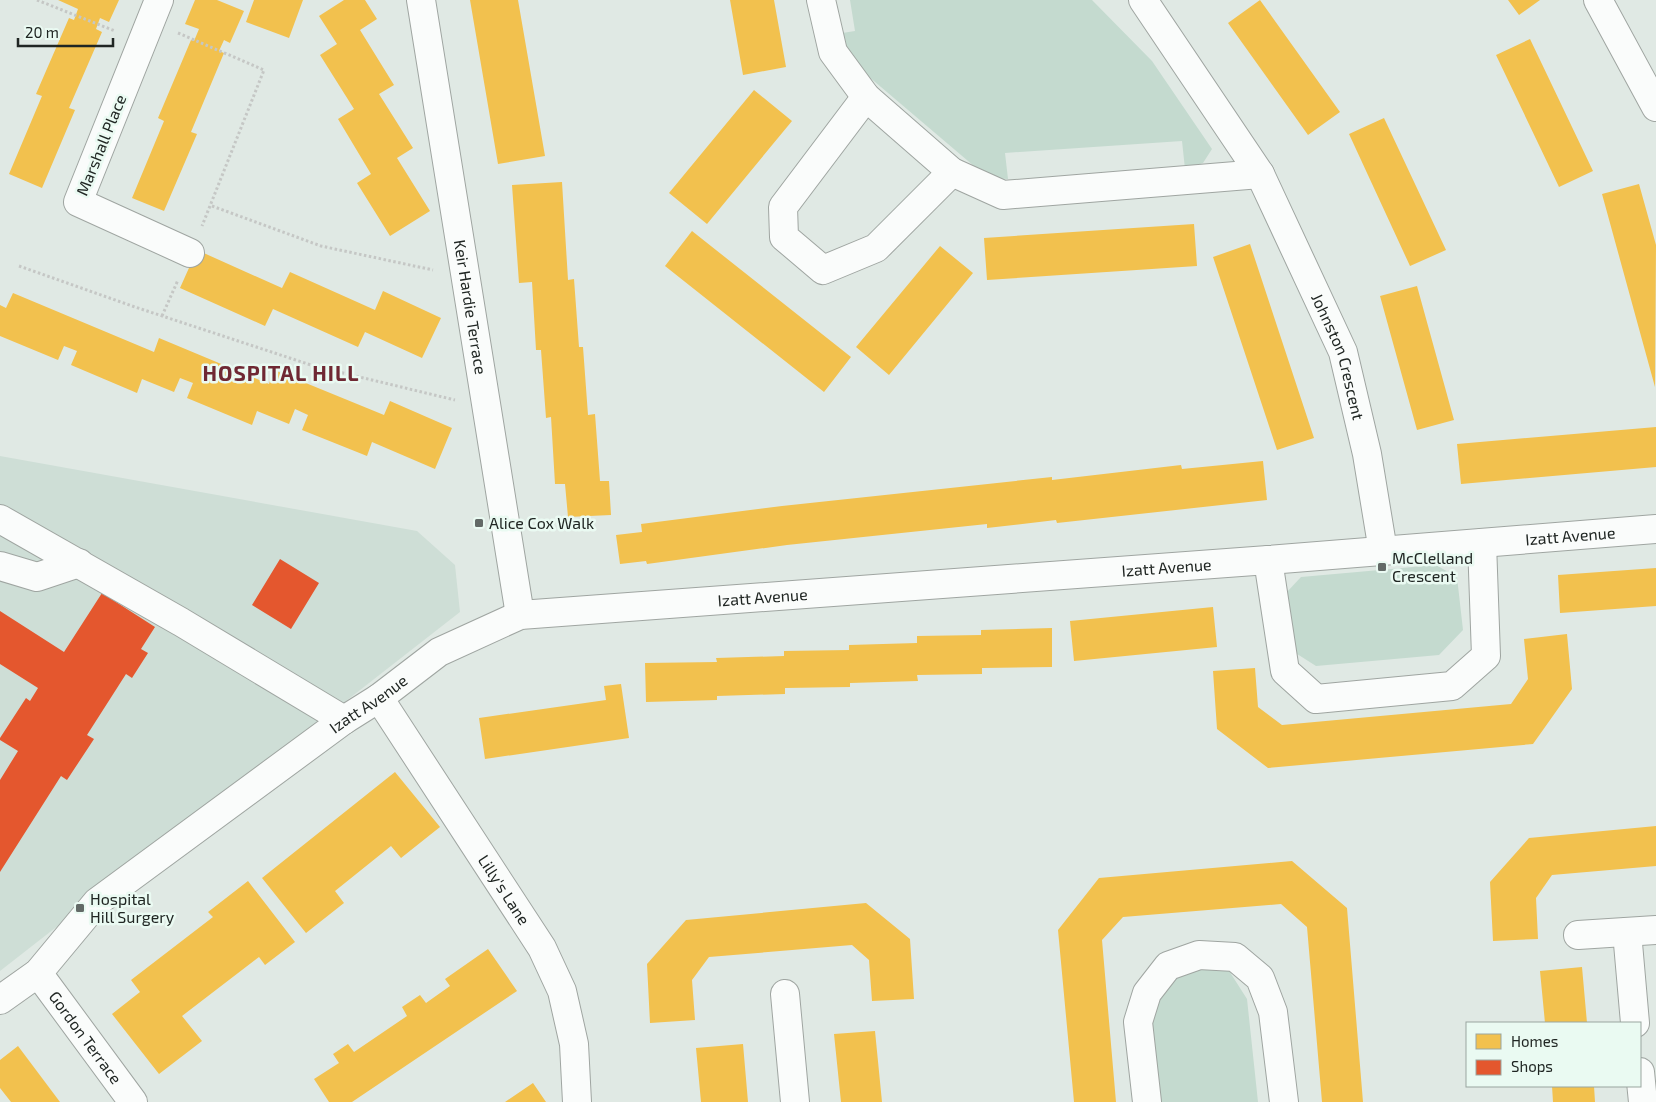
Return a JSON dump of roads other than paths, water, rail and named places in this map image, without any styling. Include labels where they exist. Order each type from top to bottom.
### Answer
[{"type":"street","name":"Keir Hardie Terrace","points":[[421,0],[520,615]]},
{"type":"street","points":[[821,0],[833,52],[866,97],[952,172],[1003,195],[1260,174]]},
{"type":"street","name":"Johnston Crescent","points":[[1143,0],[1260,174],[1342,352],[1367,454],[1382,551]]},
{"type":"street","points":[[1598,0],[1656,108]]},
{"type":"street","name":"Marshall Place","points":[[151,22],[78,202],[190,253]]},
{"type":"street","points":[[866,97],[783,207],[784,237],[823,270],[876,248],[952,172]]},
{"type":"street","points":[[0,519],[181,622],[344,720]]},
{"type":"street","name":"Izatt Avenue","points":[[0,1000],[38,973],[97,902],[344,720],[379,698],[438,652],[520,615],[1268,560],[1656,529]]},
{"type":"street","points":[[1268,560],[1285,671],[1316,699],[1452,686],[1486,656],[1482,543]]},
{"type":"street","points":[[0,566],[37,577],[79,563]]},
{"type":"street","name":"Lilly's Lane","points":[[379,698],[542,948],[562,991],[574,1044],[577,1102]]},
{"type":"street","points":[[1578,935],[1656,930]]},
{"type":"street","points":[[1626,932],[1635,1022]]},
{"type":"street","points":[[1147,1102],[1138,1022],[1147,993],[1168,966],[1199,955],[1235,957],[1260,978],[1273,1012],[1284,1102]]},
{"type":"street","name":"Gordon Terrace","points":[[38,973],[133,1102]]},
{"type":"street","points":[[785,994],[794,1102]]},
{"type":"street","points":[[1641,1082],[1643,1102]]},
{"type":"place","name":"Alice Cox Walk","points":[[479,523]]},
{"type":"place","name":"McClelland Crescent","points":[[1382,567]]},
{"type":"place","name":"Hospital Hill Surgery","points":[[80,908]]},
{"type":"district","name":"HOSPITAL HILL","points":[[281,374]]}]
